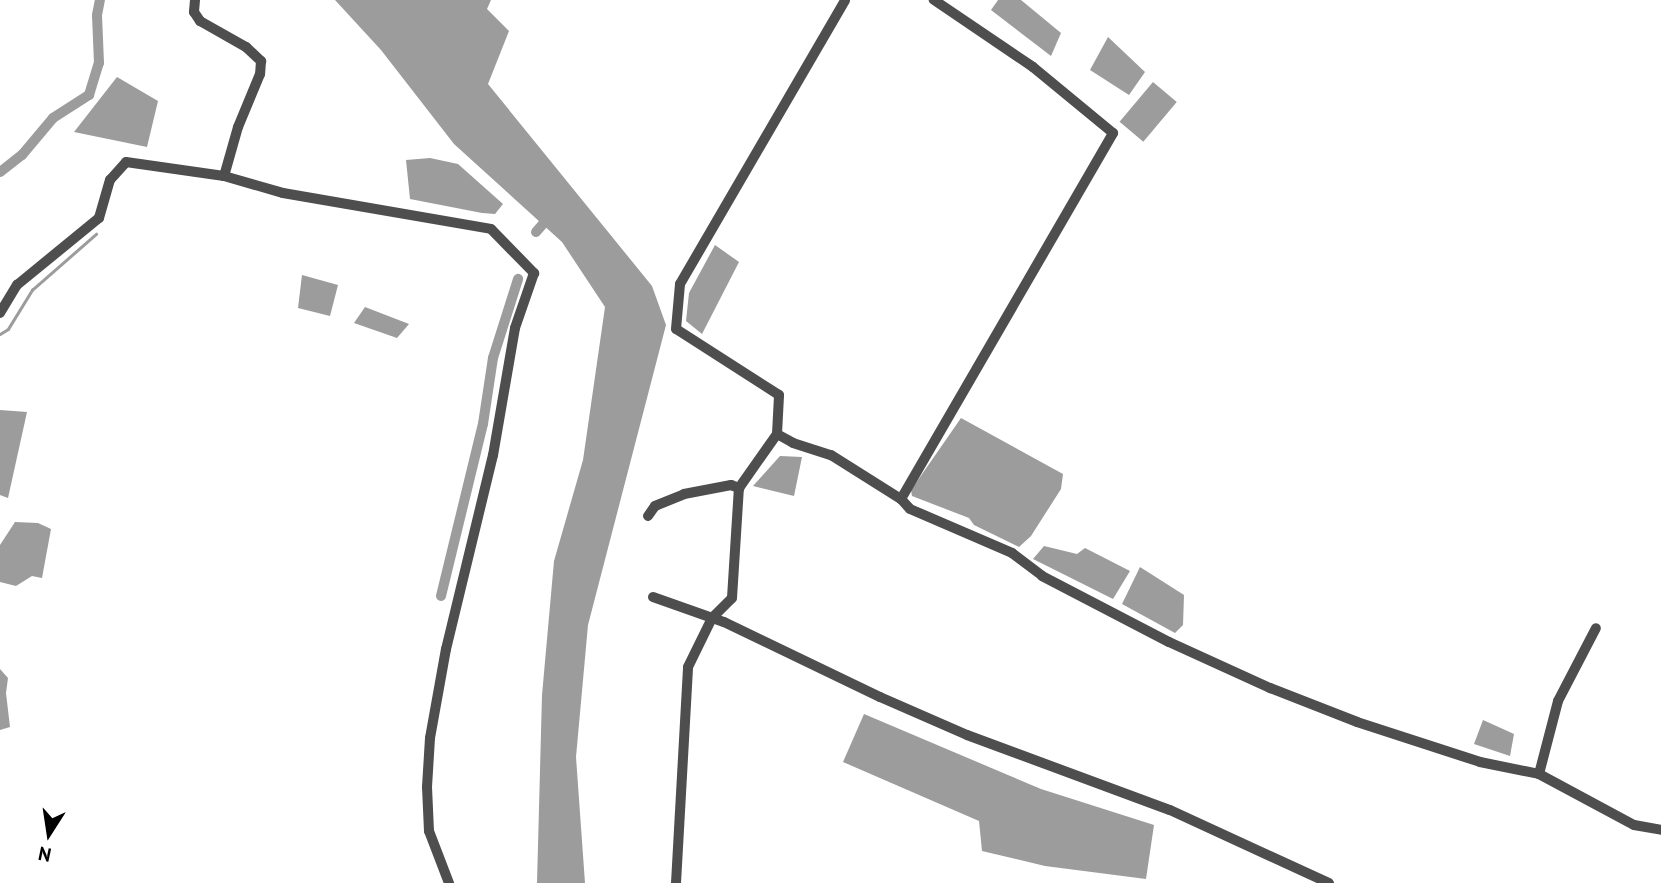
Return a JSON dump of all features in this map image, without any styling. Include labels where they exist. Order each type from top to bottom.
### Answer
[{"type":"street","points":[[195,0],[194,12],[200,21],[246,47],[261,61],[260,74],[238,127],[224,176]]},
{"type":"street","points":[[676,883],[688,667],[712,618],[732,598],[739,488],[777,434],[779,396],[676,329],[680,284],[845,0]]},
{"type":"street","points":[[901,499],[1113,133],[1032,66],[934,0]]},
{"type":"street","points":[[0,313],[16,285],[99,218],[110,180],[126,162],[224,176],[283,193],[415,219],[491,229],[534,273],[515,328],[493,455],[446,649],[430,738],[427,787],[429,831],[449,883]]},
{"type":"street","points":[[777,434],[793,443],[831,455],[901,499],[910,509],[1012,553],[1042,576],[1169,642],[1270,688],[1357,722],[1480,762],[1539,774],[1634,825],[1661,830]]},
{"type":"street","points":[[648,516],[655,506],[684,494],[731,485],[739,488]]},
{"type":"street","points":[[653,597],[712,618],[942,724],[1170,810],[1329,883]]},
{"type":"street","points":[[1539,774],[1559,701],[1596,628]]},
{"type":"shaded area","points":[[335,0],[491,0],[487,9],[509,31],[488,84],[652,286],[666,325],[588,625],[576,757],[585,883],[537,883],[542,695],[554,561],[583,460],[605,307],[562,242],[454,144],[381,50]]},
{"type":"shaded area","points":[[998,0],[1021,0],[1061,33],[1051,56],[991,10]]},
{"type":"shaded area","points":[[1108,37],[1145,72],[1129,95],[1090,70]]},
{"type":"shaded area","points":[[117,77],[158,101],[147,147],[74,132]]},
{"type":"shaded area","points":[[1153,82],[1177,102],[1143,142],[1120,122]]},
{"type":"shaded area","points":[[430,158],[458,164],[503,204],[495,214],[410,199],[406,160]]},
{"type":"shaded area","points":[[715,245],[739,262],[702,334],[686,321],[689,293]]},
{"type":"shaded area","points":[[302,275],[338,285],[330,316],[298,308]]},
{"type":"shaded area","points":[[365,307],[409,324],[397,338],[354,323]]},
{"type":"shaded area","points":[[0,410],[27,412],[8,498],[0,495]]},
{"type":"shaded area","points":[[961,418],[1063,474],[1061,489],[1031,536],[1019,547],[974,525],[969,518],[912,496],[911,490]]},
{"type":"shaded area","points":[[780,456],[802,457],[794,496],[753,486]]},
{"type":"shaded area","points":[[15,522],[38,523],[51,529],[42,578],[32,576],[16,586],[0,582],[0,545]]},
{"type":"shaded area","points":[[1044,546],[1077,554],[1085,548],[1130,571],[1113,599],[1033,559]]},
{"type":"shaded area","points":[[1140,567],[1184,595],[1183,625],[1175,633],[1122,604]]},
{"type":"shaded area","points":[[0,669],[8,678],[6,693],[10,727],[0,730]]},
{"type":"shaded area","points":[[864,714],[1041,789],[1154,825],[1146,879],[1045,866],[982,851],[979,821],[843,762]]},
{"type":"shaded area","points":[[1483,720],[1514,734],[1510,756],[1474,744]]},
{"type":"waterway","points":[[0,172],[22,155],[53,118],[89,95],[99,63],[97,15],[100,0]]},
{"type":"waterway","points":[[536,232],[550,216]]},
{"type":"waterway","points":[[0,334],[8,329],[32,290],[96,234]]},
{"type":"waterway","points":[[441,596],[483,424],[493,358],[518,279]]}]
